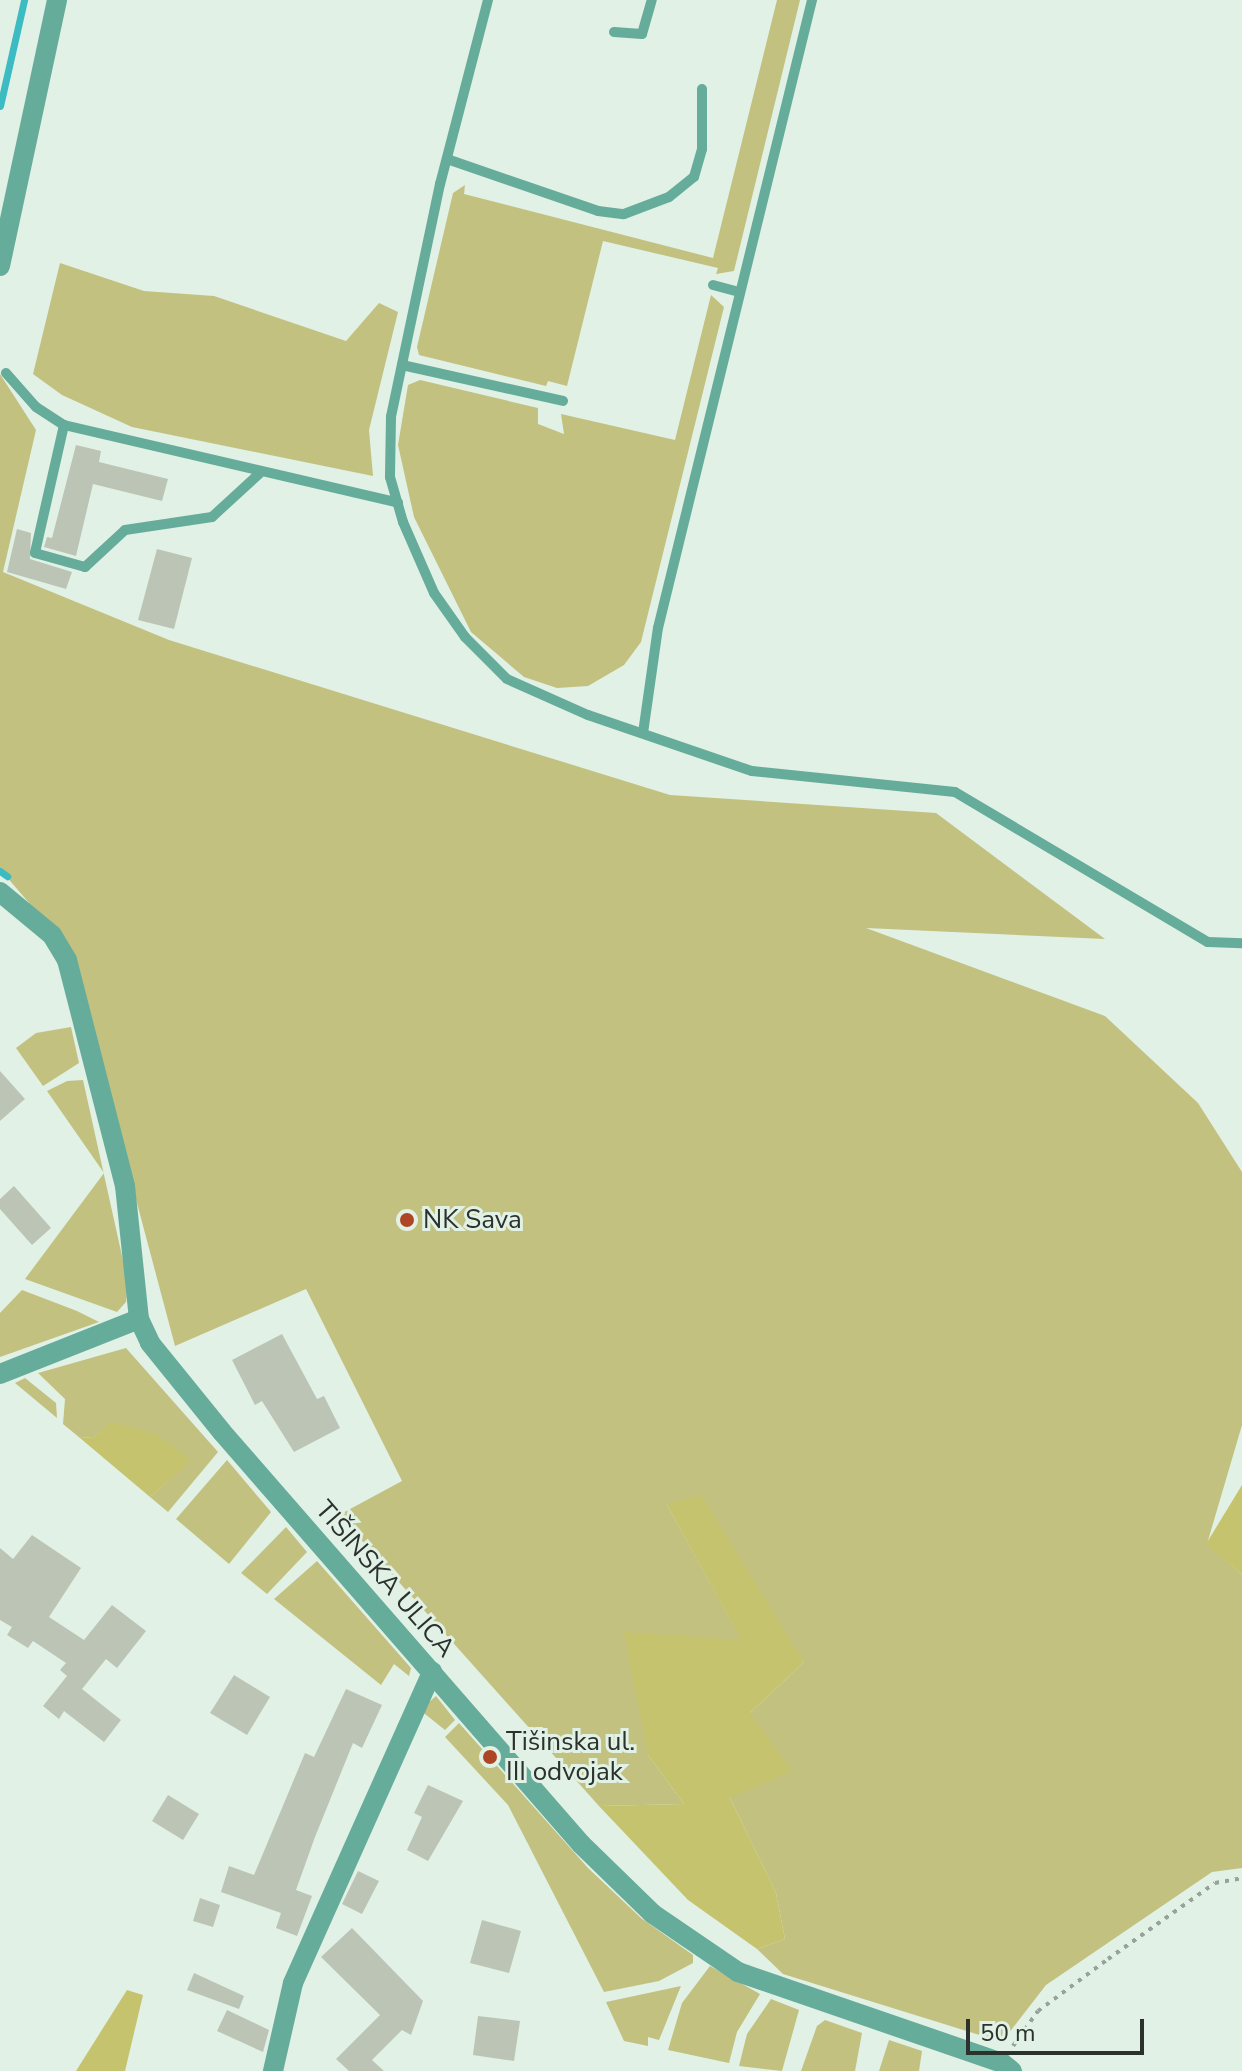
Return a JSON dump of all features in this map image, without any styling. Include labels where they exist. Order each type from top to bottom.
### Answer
[{"type":"street","points":[[0,266],[57,0]]},
{"type":"street","name":"TIŠINSKA ULICA","points":[[0,892],[52,935],[67,960],[125,1186],[139,1319],[150,1343],[222,1432],[581,1844],[653,1914],[738,1972],[1007,2067]]},
{"type":"street","points":[[0,1374],[139,1319]]},
{"type":"street","points":[[273,2071],[293,1983],[432,1672]]},
{"type":"lane","points":[[488,0],[447,159],[391,417],[390,477],[398,503],[434,593],[465,637],[507,679],[643,733],[752,771],[955,792],[1208,942],[1242,943]]},
{"type":"lane","points":[[614,32],[642,34],[652,0]]},
{"type":"lane","points":[[643,733],[658,628],[812,0]]},
{"type":"lane","points":[[447,159],[598,211],[624,214],[669,197],[694,177],[702,149],[702,89]]},
{"type":"lane","points":[[713,285],[740,292]]},
{"type":"lane","points":[[402,365],[563,401]]},
{"type":"lane","points":[[6,373],[36,407],[64,425],[259,474],[398,503]]},
{"type":"lane","points":[[64,425],[35,553],[85,567],[125,530],[212,517],[259,474]]},
{"type":"path","points":[[1007,2067],[1038,2011],[1215,1883],[1242,1878]]},
{"type":"shaded area","points":[[777,0],[800,0],[734,271],[716,274],[718,268],[603,241],[567,386],[548,381],[546,386],[419,355],[417,347],[453,193],[465,185],[464,194],[713,258]]},
{"type":"shaded area","points":[[60,263],[144,291],[214,296],[346,341],[379,303],[398,312],[369,430],[373,476],[132,427],[62,395],[33,374]]},
{"type":"shaded area","points":[[711,295],[724,307],[641,642],[624,665],[588,686],[557,688],[524,677],[471,632],[414,517],[398,445],[408,385],[420,380],[538,408],[538,424],[564,434],[561,414],[675,440]]},
{"type":"shaded area","points":[[0,374],[36,430],[3,572],[169,640],[670,795],[936,813],[1105,939],[866,928],[1105,1016],[1198,1103],[1242,1172],[1242,1425],[1207,1544],[1242,1575],[1242,1868],[1212,1872],[1046,1985],[1002,2042],[783,1974],[757,1949],[785,1939],[776,1893],[730,1798],[750,1713],[804,1662],[666,1503],[742,1641],[648,1755],[684,1804],[599,1806],[339,1515],[402,1481],[306,1289],[175,1346],[70,951],[0,869]]},
{"type":"shaded area","points":[[71,1027],[79,1063],[43,1086],[16,1048],[36,1033]]},
{"type":"shaded area","points":[[83,1080],[103,1172],[47,1091],[67,1081]]},
{"type":"shaded area","points":[[104,1173],[128,1283],[126,1302],[117,1312],[25,1279]]},
{"type":"shaded area","points":[[22,1290],[99,1322],[0,1357],[0,1313]]},
{"type":"shaded area","points":[[126,1348],[218,1452],[168,1512],[150,1497],[186,1465],[111,1423],[94,1437],[80,1438],[63,1424],[65,1399],[38,1373]]},
{"type":"shaded area","points":[[25,1378],[56,1403],[57,1418],[15,1383]]},
{"type":"shaded area","points":[[111,1422],[156,1434],[189,1458],[187,1465],[150,1497],[80,1438],[94,1437]]},
{"type":"shaded area","points":[[227,1460],[271,1512],[229,1564],[176,1519]]},
{"type":"shaded area","points":[[1242,1485],[1242,1575],[1206,1544]]},
{"type":"shaded area","points":[[702,1496],[804,1662],[750,1713],[792,1771],[730,1798],[776,1893],[785,1939],[757,1949],[688,1900],[599,1806],[684,1804],[648,1755],[624,1632],[741,1640],[666,1503]]},
{"type":"shaded area","points":[[286,1527],[307,1552],[267,1594],[241,1573]]},
{"type":"shaded area","points":[[317,1561],[411,1668],[409,1676],[394,1664],[381,1685],[274,1599]]},
{"type":"shaded area","points":[[436,1696],[455,1720],[445,1730],[420,1710]]},
{"type":"shaded area","points":[[459,1723],[588,1868],[641,1918],[693,1955],[693,1963],[659,1981],[604,1992],[508,1805],[445,1737]]},
{"type":"shaded area","points":[[710,1966],[760,1994],[737,2032],[729,2063],[668,2050],[682,2003]]},
{"type":"shaded area","points":[[681,1986],[659,2040],[648,2037],[648,2046],[624,2041],[606,2002]]},
{"type":"shaded area","points":[[127,1990],[143,1995],[125,2071],[76,2071]]},
{"type":"shaded area","points":[[771,1999],[799,2010],[782,2071],[739,2066],[747,2034]]},
{"type":"shaded area","points":[[825,2020],[862,2033],[855,2071],[801,2071],[817,2026]]},
{"type":"shaded area","points":[[889,2040],[922,2051],[919,2071],[879,2071]]},
{"type":"building","points":[[76,445],[101,451],[99,462],[168,479],[162,501],[93,484],[76,556],[44,547],[47,537],[52,538]]},
{"type":"building","points":[[17,529],[31,533],[30,559],[72,572],[66,589],[7,572]]},
{"type":"building","points":[[157,549],[192,558],[174,629],[138,620]]},
{"type":"building","points":[[0,1071],[25,1099],[0,1121]]},
{"type":"building","points":[[14,1186],[51,1228],[32,1245],[0,1209],[0,1199]]},
{"type":"building","points":[[282,1334],[317,1399],[324,1396],[340,1428],[294,1452],[262,1401],[255,1405],[232,1360]]},
{"type":"building","points":[[32,1535],[81,1568],[49,1617],[84,1640],[112,1605],[146,1631],[117,1668],[106,1659],[82,1689],[121,1720],[104,1742],[64,1711],[59,1719],[43,1706],[67,1676],[60,1670],[66,1663],[33,1641],[28,1648],[7,1635],[12,1627],[0,1620],[0,1548],[13,1559]]},
{"type":"building","points":[[234,1675],[270,1697],[247,1735],[210,1713]]},
{"type":"building","points":[[346,1689],[382,1705],[362,1748],[353,1743],[315,1837],[296,1890],[312,1896],[297,1936],[276,1928],[281,1913],[221,1892],[229,1866],[254,1875],[305,1753],[314,1757]]},
{"type":"building","points":[[428,1785],[463,1801],[428,1861],[407,1850],[422,1817],[414,1813]]},
{"type":"building","points":[[168,1795],[199,1814],[183,1840],[152,1821]]},
{"type":"building","points":[[358,1871],[379,1881],[362,1914],[342,1904]]},
{"type":"building","points":[[200,1898],[220,1905],[213,1927],[193,1921]]},
{"type":"building","points":[[482,1920],[521,1931],[509,1973],[470,1963]]},
{"type":"building","points":[[352,1928],[423,2001],[411,2035],[402,2030],[372,2060],[384,2071],[349,2071],[336,2059],[380,2015],[321,1957]]},
{"type":"building","points":[[194,1973],[244,1996],[239,2009],[187,1990]]},
{"type":"building","points":[[227,2010],[269,2030],[263,2052],[217,2031]]},
{"type":"building","points":[[478,2016],[520,2021],[514,2061],[473,2055]]},
{"type":"waterway","points":[[0,106],[24,0]]},
{"type":"waterway","points":[[0,871],[7,876]]},
{"type":"place","name":"NK Sava","points":[[407,1220]]},
{"type":"place","name":"Tišinska ul. III odvojak","points":[[490,1757]]}]
